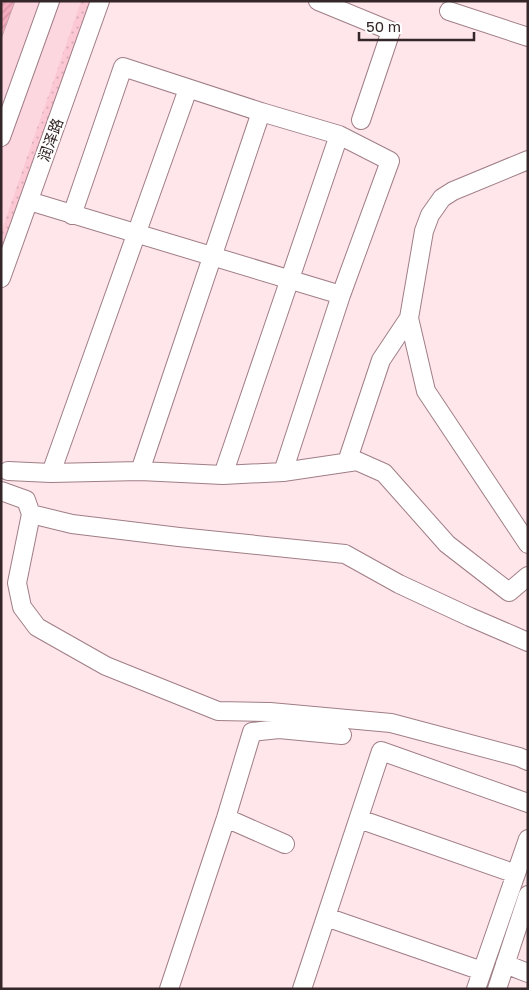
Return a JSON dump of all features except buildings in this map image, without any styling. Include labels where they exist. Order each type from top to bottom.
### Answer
[{"type":"street","points":[[1,137],[50,1]]},
{"type":"street","name":"润泽路","points":[[1,278],[100,1]]},
{"type":"street","points":[[318,1],[391,30],[361,120]]},
{"type":"street","points":[[449,11],[528,37]]},
{"type":"street","points":[[72,215],[124,67],[188,89],[339,135],[390,161],[341,295],[283,472]]},
{"type":"street","points":[[51,473],[188,89]]},
{"type":"street","points":[[140,471],[261,112]]},
{"type":"street","points":[[223,475],[339,135]]},
{"type":"street","points":[[347,462],[381,360],[408,318],[424,231],[430,215],[442,198],[453,191],[528,160]]},
{"type":"street","points":[[29,201],[341,295]]},
{"type":"street","points":[[408,318],[426,391],[528,544]]},
{"type":"street","points":[[8,471],[51,473],[140,471],[223,475],[283,472],[356,461],[384,473],[447,544],[509,592],[528,576]]},
{"type":"street","points":[[1,491],[26,500],[31,514],[17,584],[22,607],[37,627],[106,666],[218,711],[270,712],[390,722],[528,761]]},
{"type":"street","points":[[31,514],[72,524],[345,554],[400,584],[528,642]]},
{"type":"street","points":[[169,989],[226,818],[252,732],[279,729],[342,735]]},
{"type":"street","points":[[302,989],[381,750],[528,802]]},
{"type":"street","points":[[226,818],[285,844]]},
{"type":"street","points":[[358,819],[516,874]]},
{"type":"street","points":[[476,989],[528,839]]},
{"type":"street","points":[[497,989],[528,895]]},
{"type":"street","points":[[326,917],[482,971]]},
{"type":"street","points":[[505,964],[528,973]]},
{"type":"shaded area","points":[[1,1],[81,1],[1,232]]},
{"type":"shaded area","points":[[81,1],[93,1],[1,261],[1,232]]}]
